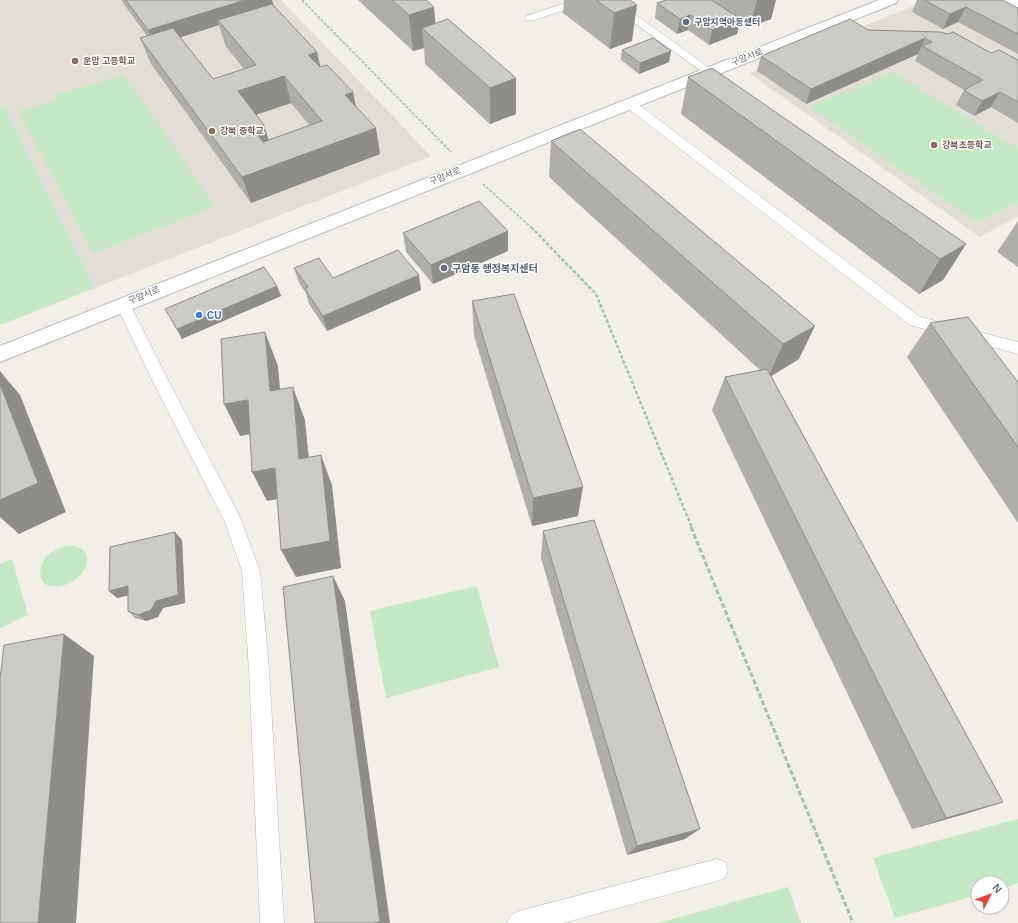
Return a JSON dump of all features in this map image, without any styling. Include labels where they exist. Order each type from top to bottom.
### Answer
[{"type":"street","name":"구암서로","points":[[0,354],[892,0]]},
{"type":"street","points":[[1008,0],[1018,5]]},
{"type":"lane","points":[[530,18],[585,0]]},
{"type":"lane","points":[[608,0],[709,72]]},
{"type":"lane","points":[[630,104],[915,322],[1018,348]]},
{"type":"lane","points":[[123,304],[160,380],[233,521],[251,570],[259,669],[272,923]]},
{"type":"lane","points":[[519,923],[717,870]]},
{"type":"path","points":[[302,0],[466,168],[543,238],[596,294],[854,923]]},
{"type":"shaded area","name":"강북 중학교","points":[[0,0],[281,0],[431,156],[95,288],[4,107],[0,108]]},
{"type":"shaded area","name":"강북초등학교","points":[[928,0],[1018,21],[1018,216],[980,237],[749,73]]},
{"type":"green space","points":[[893,72],[1018,149],[1018,201],[977,223],[810,107]]},
{"type":"green space","points":[[122,75],[143,101],[215,207],[93,253],[19,111],[56,100],[55,96]]},
{"type":"green space","points":[[4,106],[95,288],[0,325],[0,108]]},
{"type":"green space","points":[[68,545],[80,548],[86,554],[87,561],[85,569],[79,577],[71,583],[61,586],[50,586],[46,584],[42,581],[40,573],[44,559],[57,549]]},
{"type":"green space","points":[[12,559],[28,615],[0,628],[0,564]]},
{"type":"green space","points":[[477,586],[499,667],[386,698],[370,611]]},
{"type":"green space","points":[[1018,819],[1018,883],[1010,886],[1010,875],[970,875],[970,897],[895,918],[873,858]]},
{"type":"green space","points":[[788,887],[801,923],[658,923]]},
{"type":"building","points":[[126,0],[245,0],[148,30]]},
{"type":"building","points":[[392,0],[426,0],[434,7],[409,15]]},
{"type":"building","points":[[596,0],[630,0],[637,5],[614,13]]},
{"type":"building","points":[[666,0],[711,0],[741,19],[712,30],[690,15],[680,19],[657,3]]},
{"type":"building","points":[[924,0],[1002,0],[1018,8],[1018,34],[966,7],[950,14]]},
{"type":"building","points":[[272,4],[317,52],[308,55],[320,67],[327,65],[353,92],[345,95],[376,128],[242,177],[140,38],[173,28],[213,79],[256,65],[218,20]],"holes":[[[284,76],[322,121],[263,142],[253,129],[264,125],[238,91]]]},
{"type":"building","points":[[448,19],[516,78],[490,88],[422,28]]},
{"type":"building","points":[[850,19],[868,30],[940,32],[948,34],[953,32],[991,53],[999,50],[1018,60],[1018,102],[1000,92],[982,101],[964,90],[983,80],[922,46],[932,42],[925,38],[811,89],[761,56]]},
{"type":"building","points":[[653,38],[671,51],[640,63],[622,50]]},
{"type":"building","points":[[712,68],[966,244],[940,259],[688,77]]},
{"type":"building","points":[[580,129],[815,326],[783,344],[551,141]]},
{"type":"building","points":[[479,201],[508,231],[431,265],[403,233]]},
{"type":"building","points":[[398,250],[419,275],[323,316],[305,289],[308,287],[294,268],[319,258],[333,278]]},
{"type":"building","points":[[264,267],[277,286],[177,329],[165,309]]},
{"type":"building","points":[[514,294],[583,487],[533,498],[472,301]]},
{"type":"building","points":[[968,317],[1018,382],[1018,447],[930,323]]},
{"type":"building","points":[[265,332],[270,391],[293,387],[299,459],[321,455],[330,541],[281,550],[275,468],[252,472],[248,400],[224,404],[221,339]]},
{"type":"building","points":[[767,369],[1003,802],[946,818],[725,377]]},
{"type":"building","points":[[0,384],[38,483],[0,500]]},
{"type":"building","points":[[594,520],[700,829],[637,846],[543,531]]},
{"type":"building","points":[[175,532],[178,595],[156,601],[151,610],[138,615],[128,611],[128,586],[109,591],[110,547]]},
{"type":"building","points":[[333,576],[380,922],[375,923],[315,923],[283,587]]},
{"type":"building","points":[[64,634],[38,923],[0,923],[0,679],[4,645]]},
{"type":"place","name":"구암지역아동센터","points":[[686,22]]},
{"type":"place","name":"운암 고등학교","points":[[75,61]]},
{"type":"place","name":"강북 중학교","points":[[212,131]]},
{"type":"place","name":"강북초등학교","points":[[934,145]]},
{"type":"place","name":"구암동 행정복지센터","points":[[444,268]]},
{"type":"place","name":"CU","points":[[199,315]]}]
